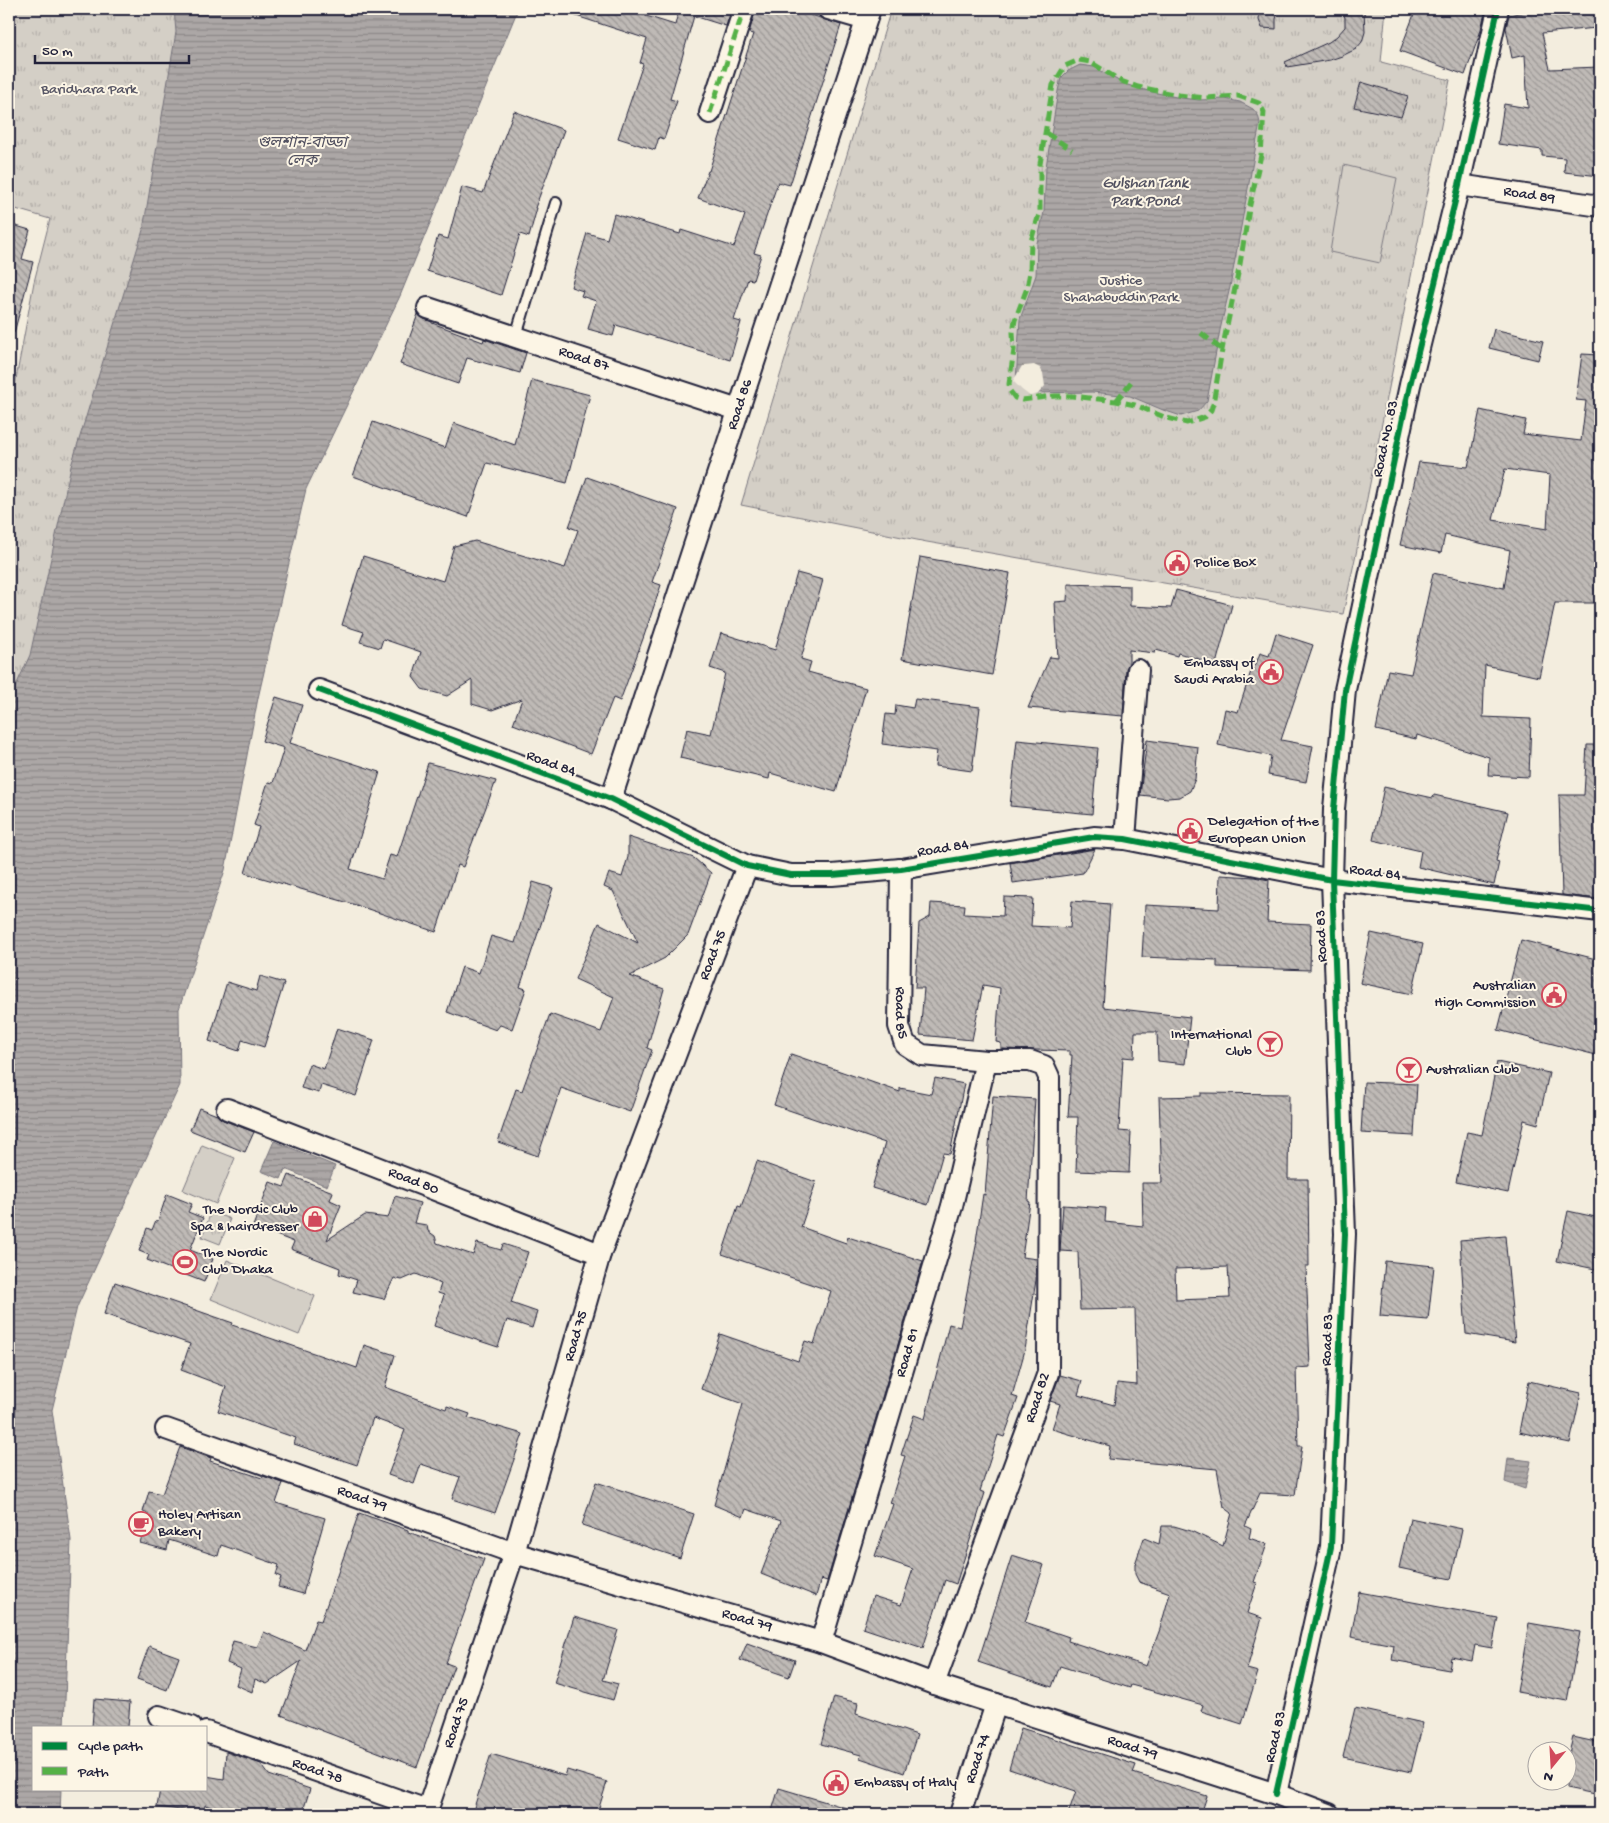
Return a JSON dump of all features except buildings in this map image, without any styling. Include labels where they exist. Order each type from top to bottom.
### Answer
[{"type":"street","points":[[710,113],[744,9]]},
{"type":"street","points":[[828,9],[868,14]]},
{"type":"street","name":"Road No. 83","points":[[1332,880],[1334,809],[1345,690],[1410,385],[1459,185],[1498,9]]},
{"type":"street","name":"Road 86","points":[[611,799],[868,14]]},
{"type":"street","name":"Road 89","points":[[1459,185],[1600,206]]},
{"type":"street","name":"Road 87","points":[[428,308],[738,410]]},
{"type":"street","points":[[1125,839],[1138,670]]},
{"type":"street","name":"Road 84","points":[[319,690],[611,799],[746,866],[791,875],[832,875],[901,868],[1094,837],[1125,839],[1332,880],[1600,911]]},
{"type":"street","name":"Road 75","points":[[427,1812],[514,1553],[600,1254],[746,866]]},
{"type":"street","name":"Road 85","points":[[901,868],[899,1026],[905,1044],[922,1056],[1030,1062],[1044,1066]]},
{"type":"street","name":"Road 83","points":[[1276,1794],[1331,1547],[1345,1234],[1332,880]]},
{"type":"street","name":"Road 81","points":[[821,1642],[952,1206],[986,1061]]},
{"type":"street","name":"Road 82","points":[[934,1684],[1048,1373],[1048,1077],[1044,1066]]},
{"type":"street","name":"Road 80","points":[[227,1109],[600,1254]]},
{"type":"street","name":"Road 79","points":[[166,1429],[514,1553],[821,1642],[934,1684],[1276,1794],[1329,1814]]},
{"type":"street","name":"Road 74","points":[[960,1814],[996,1704]]},
{"type":"street","points":[[159,1716],[188,1726]]},
{"type":"street","name":"Road 78","points":[[208,1733],[427,1812]]},
{"type":"lane","points":[[516,336],[556,203]]},
{"type":"green space","name":"Baridhara Park","points":[[9,9],[180,9],[148,225],[36,650],[9,707],[9,417],[34,282],[50,219],[9,207]]},
{"type":"green space","name":"Justice Shahabuddin Park","points":[[891,9],[1386,9],[1381,62],[1450,80],[1343,614],[927,542],[741,505]]},
{"type":"green space","points":[[1344,165],[1397,178],[1380,263],[1330,252]]},
{"type":"green space","points":[[202,1145],[235,1158],[216,1204],[183,1190]]},
{"type":"green space","points":[[211,1212],[230,1219],[220,1244],[202,1237]]},
{"type":"green space","points":[[227,1260],[315,1296],[299,1335],[211,1299]]},
{"type":"water","name":"গুলশান-বাড্ডা লেক","points":[[174,9],[518,9],[400,296],[306,489],[258,698],[225,870],[179,1009],[180,1085],[77,1307],[52,1410],[71,1540],[64,1726],[32,1726],[32,1790],[61,1790],[60,1814],[9,1814],[9,701],[30,655],[71,466],[143,230],[176,32]]},
{"type":"water","name":"Gulshan Tank Park Pond","points":[[1080,65],[1094,67],[1124,84],[1152,92],[1181,98],[1199,100],[1225,99],[1240,102],[1253,109],[1258,115],[1260,123],[1207,401],[1198,411],[1181,416],[1130,396],[1092,392],[1030,393],[1016,381],[1020,319],[1036,275],[1037,243],[1044,212],[1046,167],[1058,91],[1061,78],[1068,71]]},
{"type":"water","points":[[274,1141],[335,1166],[327,1186],[285,1169],[281,1179],[261,1171]]},
{"type":"water","points":[[1508,1458],[1531,1461],[1525,1489],[1505,1482]]},
{"type":"pier","points":[[1034,365],[1040,368],[1043,373],[1045,386],[1038,394],[1030,396],[1013,381],[1022,366]]},
{"type":"marked path","points":[[710,113],[744,9]]},
{"type":"marked path","points":[[1079,60],[1090,62],[1121,81],[1138,87],[1205,98],[1238,96],[1259,103],[1264,112],[1261,155],[1249,209],[1213,404],[1205,417],[1187,423],[1167,418],[1135,405],[1116,401],[1072,396],[1022,400],[1015,398],[1010,391],[1009,384],[1014,350],[1013,332],[1015,320],[1027,288],[1030,272],[1031,241],[1040,211],[1040,164],[1053,85],[1065,66],[1079,60]]},
{"type":"marked path","points":[[1046,133],[1072,150]]},
{"type":"marked path","points":[[1201,333],[1222,350]]},
{"type":"marked path","points":[[1116,401],[1131,382]]},
{"type":"cycle path","points":[[1276,1794],[1331,1547],[1345,1234],[1332,880],[1334,809],[1345,690],[1410,385],[1459,185],[1498,9]]},
{"type":"cycle path","points":[[319,690],[611,799],[747,866],[791,875],[832,875],[901,869],[1094,837],[1125,839],[1332,880],[1600,911]]},
{"type":"place","name":"Police Box","points":[[1177,563]]},
{"type":"place","name":"Embassy of Saudi Arabia","points":[[1271,672]]},
{"type":"place","name":"Delegation of the European Union","points":[[1190,831]]},
{"type":"place","name":"Australian High Commission","points":[[1554,995]]},
{"type":"place","name":"International Club","points":[[1270,1044]]},
{"type":"place","name":"Australian Club","points":[[1409,1070]]},
{"type":"place","name":"The Nordic Club Spa & hairdresser","points":[[315,1219]]},
{"type":"place","name":"The Nordic Club Dhaka","points":[[185,1262]]},
{"type":"place","name":"Holey Artisan Bakery","points":[[141,1524]]},
{"type":"place","name":"Embassy of Italy","points":[[836,1783]]}]
